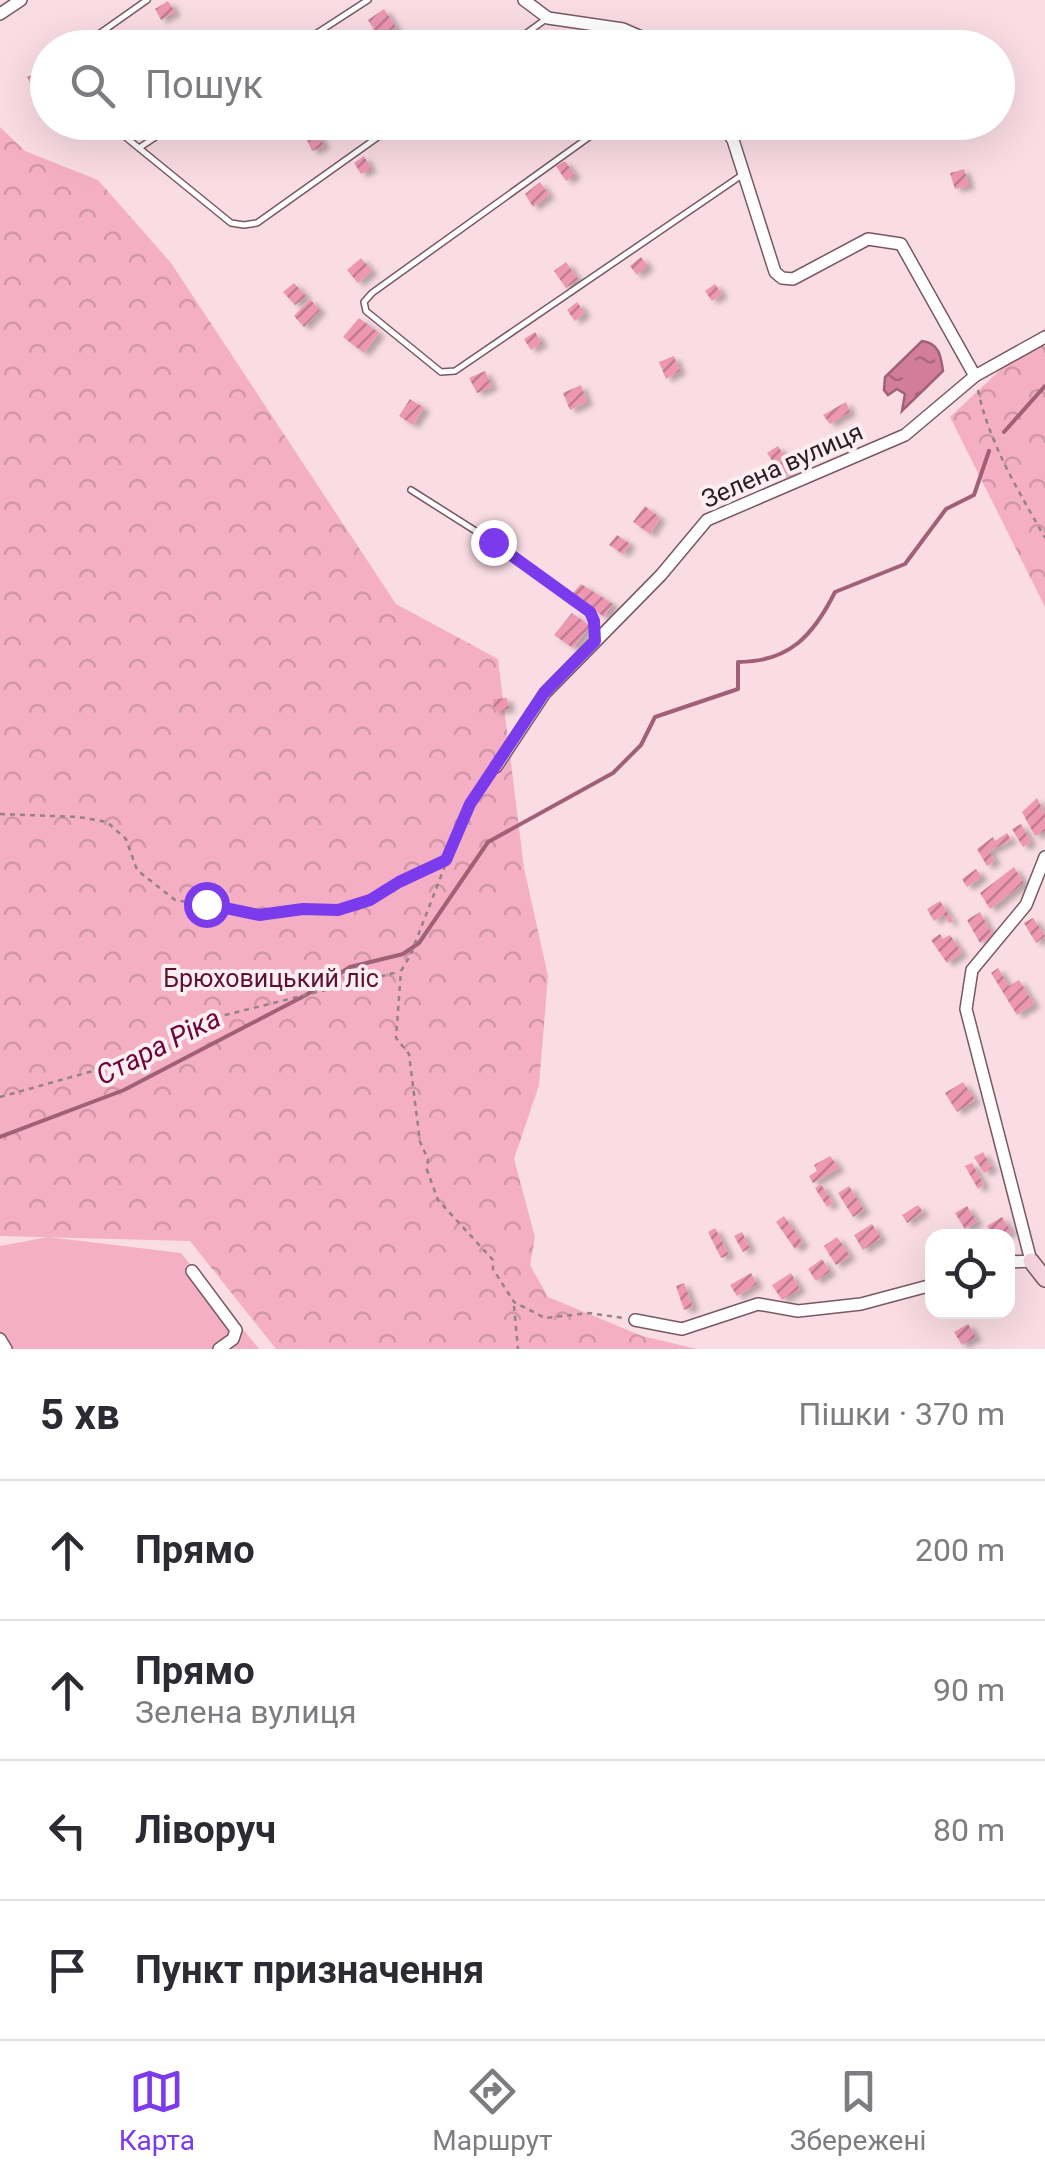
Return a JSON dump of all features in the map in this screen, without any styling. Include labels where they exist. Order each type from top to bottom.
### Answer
[{"type":"street","points":[[0,14],[21,0]]},
{"type":"street","points":[[524,0],[548,18],[626,30]]},
{"type":"street","points":[[733,140],[775,272],[782,278],[793,279],[868,239],[901,244],[974,376]]},
{"type":"street","name":"Зелена вулиця","points":[[496,767],[544,693],[661,575],[707,520],[906,435],[974,376],[1045,338]]},
{"type":"street","points":[[1045,857],[1026,905],[972,970],[966,1009],[1031,1261],[1045,1279]]},
{"type":"street","points":[[1015,1262],[1031,1261]]},
{"type":"street","points":[[192,1271],[236,1330],[232,1339],[219,1349]]},
{"type":"street","points":[[635,1320],[682,1330],[758,1304],[798,1311],[862,1304],[925,1287]]},
{"type":"street","points":[[0,1340],[6,1349]]},
{"type":"lane","points":[[104,30],[147,0]]},
{"type":"lane","points":[[322,30],[368,0]]},
{"type":"lane","points":[[531,30],[548,18]]},
{"type":"lane","points":[[128,140],[231,223],[244,226],[258,222],[374,140]]},
{"type":"lane","points":[[138,149],[151,140]]},
{"type":"lane","points":[[585,140],[372,293],[364,302],[366,311],[441,372],[455,371],[744,174]]},
{"type":"lane","points":[[411,490],[493,542],[590,612],[595,641]]},
{"type":"path","points":[[974,376],[984,419],[1045,538]]},
{"type":"path","points":[[496,767],[470,804],[401,972],[396,1038],[409,1054],[420,1142],[438,1200],[493,1260],[493,1269],[514,1302],[518,1349]]},
{"type":"path","points":[[0,814],[107,822],[126,839],[137,870],[175,900],[259,915],[303,909],[338,910],[370,900],[446,860]]},
{"type":"path","points":[[0,1097],[111,1066],[217,1017],[401,972]]},
{"type":"path","points":[[514,1302],[545,1318],[589,1313],[635,1320]]},
{"type":"green space","name":"Брюховицький ліс","points":[[0,127],[25,151],[98,180],[171,263],[396,604],[498,659],[524,868],[548,976],[539,1085],[514,1159],[535,1237],[530,1265],[548,1297],[642,1336],[697,1349],[276,1349],[190,1241],[0,1236]]},
{"type":"green space","points":[[1045,328],[1045,607],[950,417]]},
{"type":"green space","points":[[48,1237],[181,1253],[259,1349],[0,1349],[0,1246]]},
{"type":"water","points":[[922,341],[936,347],[943,371],[902,411],[905,394],[897,389],[888,395],[884,390],[885,377]]},
{"type":"building","points":[[168,1],[175,12],[161,20],[155,9]]},
{"type":"building","points":[[384,9],[396,27],[374,30],[368,20]]},
{"type":"building","points":[[307,140],[321,140],[324,146],[312,151]]},
{"type":"building","points":[[364,156],[371,169],[361,174],[354,163]]},
{"type":"building","points":[[565,161],[575,175],[566,181],[556,166]]},
{"type":"building","points":[[964,169],[969,186],[955,189],[950,173]]},
{"type":"building","points":[[540,182],[549,195],[533,207],[525,194]]},
{"type":"building","points":[[641,257],[648,266],[637,275],[630,266]]},
{"type":"building","points":[[361,258],[372,271],[358,283],[347,270]]},
{"type":"building","points":[[566,262],[578,279],[566,288],[554,271]]},
{"type":"building","points":[[294,283],[306,296],[295,305],[283,292]]},
{"type":"building","points":[[715,284],[722,294],[712,301],[705,291]]},
{"type":"building","points":[[310,299],[320,310],[304,327],[294,316]]},
{"type":"building","points":[[577,302],[585,313],[575,321],[567,310]]},
{"type":"building","points":[[359,318],[379,333],[364,353],[343,337]]},
{"type":"building","points":[[535,332],[542,343],[531,350],[524,339]]},
{"type":"building","points":[[674,356],[680,371],[666,379],[659,362]]},
{"type":"building","points":[[485,371],[492,387],[477,393],[469,378]]},
{"type":"building","points":[[581,385],[587,402],[570,410],[563,393]]},
{"type":"building","points":[[410,399],[424,408],[413,425],[399,416]]},
{"type":"building","points":[[846,402],[850,412],[830,424],[823,415]]},
{"type":"building","points":[[778,446],[792,468],[783,476],[767,453]]},
{"type":"building","points":[[645,506],[660,518],[650,534],[633,522]]},
{"type":"building","points":[[617,535],[630,544],[623,554],[609,545]]},
{"type":"building","points":[[581,584],[613,604],[604,617],[572,594]]},
{"type":"building","points":[[572,613],[590,626],[573,648],[554,635]]},
{"type":"building","points":[[507,698],[509,709],[494,711],[493,699]]},
{"type":"building","points":[[1037,798],[1045,814],[1045,831],[1035,836],[1022,812]]},
{"type":"building","points":[[1021,824],[1031,842],[1023,847],[1012,829]]},
{"type":"building","points":[[1007,833],[1011,840],[989,851],[995,861],[987,866],[977,849],[993,837],[995,841]]},
{"type":"building","points":[[1014,867],[1024,883],[990,909],[980,893]]},
{"type":"building","points":[[976,869],[982,877],[967,887],[962,879]]},
{"type":"building","points":[[940,901],[953,921],[949,923],[944,915],[934,921],[927,909]]},
{"type":"building","points":[[980,912],[993,936],[980,943],[967,920]]},
{"type":"building","points":[[1033,918],[1045,936],[1036,943],[1024,923]]},
{"type":"building","points":[[940,934],[943,939],[950,935],[962,953],[947,963],[931,940]]},
{"type":"building","points":[[998,968],[1009,986],[1019,980],[1034,1004],[1017,1015],[991,973]]},
{"type":"building","points":[[963,1082],[975,1100],[957,1112],[945,1093]]},
{"type":"building","points":[[983,1152],[992,1168],[984,1173],[974,1157]]},
{"type":"building","points":[[830,1156],[839,1168],[813,1183],[809,1176],[817,1171],[814,1165]]},
{"type":"building","points":[[972,1163],[984,1185],[978,1189],[965,1166]]},
{"type":"building","points":[[821,1184],[833,1203],[827,1207],[815,1188]]},
{"type":"building","points":[[849,1186],[864,1210],[853,1217],[838,1193]]},
{"type":"building","points":[[918,1205],[923,1212],[907,1223],[902,1215]]},
{"type":"building","points":[[967,1206],[977,1222],[965,1229],[955,1213]]},
{"type":"building","points":[[784,1216],[803,1243],[795,1249],[776,1222]]},
{"type":"building","points":[[1002,1217],[1010,1229],[989,1229],[987,1226]]},
{"type":"building","points":[[872,1224],[881,1238],[863,1250],[854,1235]]},
{"type":"building","points":[[715,1228],[729,1255],[721,1258],[708,1232]]},
{"type":"building","points":[[742,1232],[750,1248],[743,1252],[734,1236]]},
{"type":"building","points":[[837,1237],[850,1256],[836,1265],[824,1246]]},
{"type":"building","points":[[822,1259],[830,1272],[816,1281],[808,1269]]},
{"type":"building","points":[[751,1273],[757,1284],[737,1296],[730,1285]]},
{"type":"building","points":[[791,1273],[800,1289],[782,1300],[772,1285]]},
{"type":"building","points":[[684,1283],[693,1307],[684,1310],[676,1286]]},
{"type":"building","points":[[968,1324],[976,1337],[962,1345],[954,1332]]},
{"type":"waterway","name":"Стара Ріка","points":[[1004,432],[1045,386]]},
{"type":"waterway","name":"Стара Ріка","points":[[0,1137],[124,1090],[306,995],[350,967],[403,954],[419,943],[488,842],[613,773],[641,745],[655,717],[738,689],[738,662],[772,657],[797,644],[818,622],[835,592],[905,564],[946,509],[974,495],[989,451]]},
{"type":"route","points":[[206,904],[259,915],[303,909],[338,910],[370,900],[446,860],[470,804],[544,693],[595,641],[590,612],[493,542]]}]
